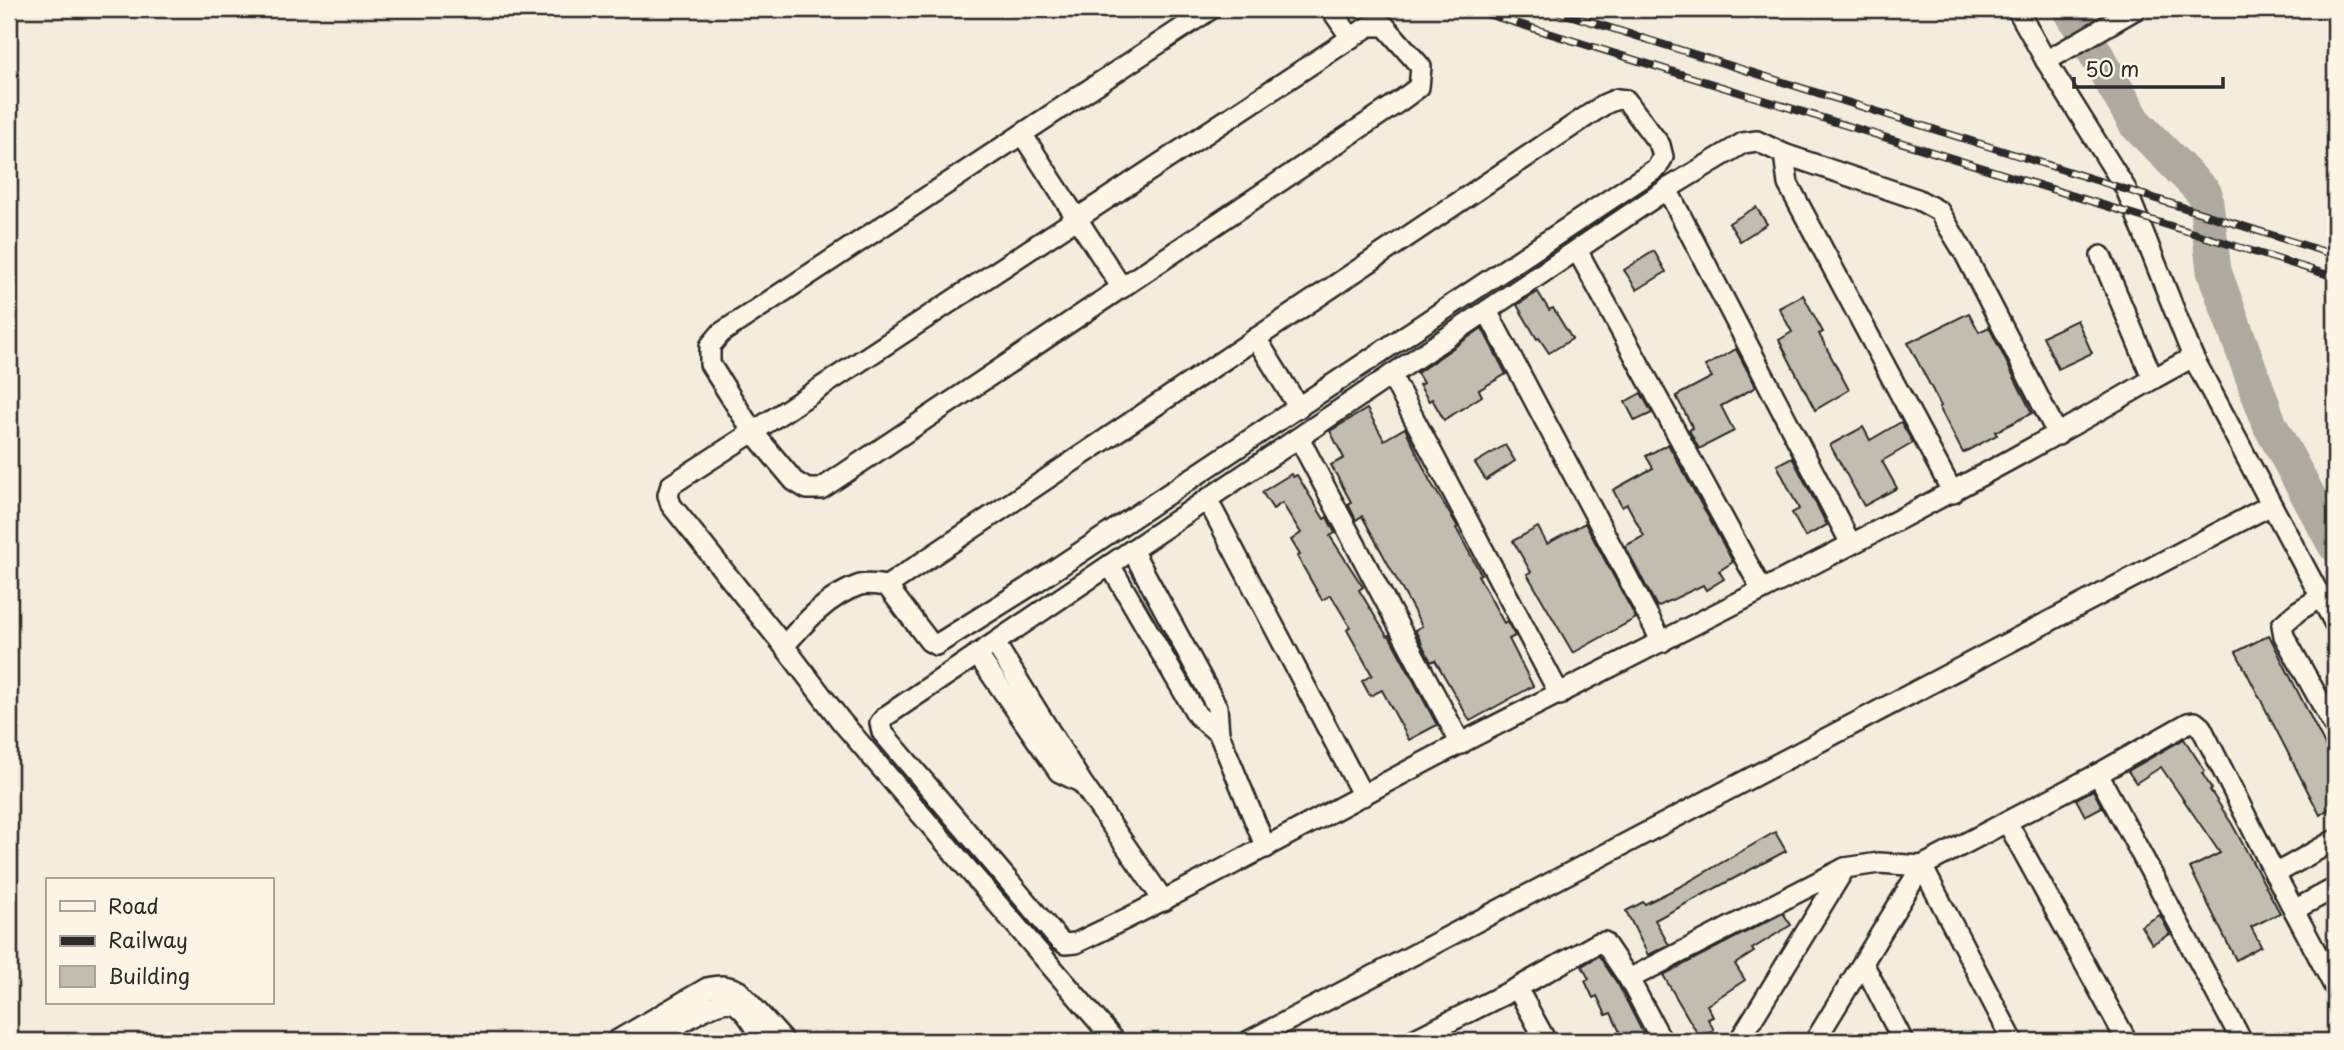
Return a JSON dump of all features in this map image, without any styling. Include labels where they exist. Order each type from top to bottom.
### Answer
[{"type":"street","points":[[1115,1041],[842,721],[671,505],[668,495],[671,485],[753,432],[1077,219],[1369,26],[1385,26],[1421,67],[1419,87],[821,489],[807,489],[794,481],[753,432],[710,364],[710,346],[722,333],[1211,9]]},
{"type":"street","points":[[1331,9],[1351,38]]},
{"type":"street","points":[[2017,9],[2053,57],[2126,189],[2176,367]]},
{"type":"street","points":[[2053,57],[2136,9]]},
{"type":"street","points":[[783,646],[804,623],[834,599],[862,584],[887,586],[1605,104],[1617,99],[1626,100],[1660,145],[1663,158],[1657,168],[1027,588],[936,645],[929,641],[887,586]]},
{"type":"street","points":[[1022,134],[1122,288]]},
{"type":"street","points":[[2059,435],[1965,254],[1939,211],[1917,199],[1784,154],[1757,141],[1743,143],[1667,189],[886,716],[880,723],[882,732],[1058,939],[1065,944],[1076,943],[1164,901],[1461,744],[1953,493],[2059,435],[2176,367]]},
{"type":"street","points":[[1784,154],[1788,184],[1953,493]]},
{"type":"street","points":[[1667,189],[1851,544]]},
{"type":"street","points":[[1577,250],[1762,590]]},
{"type":"street","points":[[2101,256],[2271,505],[2311,604],[2335,624]]},
{"type":"street","points":[[1487,311],[1662,642]]},
{"type":"street","points":[[1256,338],[1299,408]]},
{"type":"street","points":[[1391,375],[1560,695]]},
{"type":"street","points":[[1298,438],[1461,744]]},
{"type":"street","points":[[1207,499],[1363,796]]},
{"type":"street","points":[[1249,1041],[2271,505]]},
{"type":"street","points":[[1132,550],[1217,707],[1219,734],[1266,848]]},
{"type":"street","points":[[1111,565],[1198,715],[1219,734]]},
{"type":"street","points":[[2311,604],[2282,625],[2284,636],[2335,728]]},
{"type":"street","points":[[995,643],[1082,783],[1164,901]]},
{"type":"street","points":[[978,654],[1059,772],[1082,783]]},
{"type":"street","points":[[1815,1041],[1922,866],[2098,774],[2188,723],[2195,722],[2201,727],[2335,988]]},
{"type":"street","points":[[2098,774],[2242,1041]]},
{"type":"street","points":[[2007,822],[2127,1041]]},
{"type":"street","points":[[2275,874],[2335,840]]},
{"type":"street","points":[[1629,979],[1846,868],[1879,863],[1922,866]]},
{"type":"street","points":[[1922,866],[2013,1041]]},
{"type":"street","points":[[1739,1041],[1846,868]]},
{"type":"street","points":[[2294,910],[2335,888]]},
{"type":"street","points":[[1411,1041],[1435,1036],[1604,942],[1629,979],[1662,1041]]},
{"type":"street","points":[[1863,963],[1903,1041]]},
{"type":"street","points":[[616,1041],[707,988],[718,985],[739,991],[784,1041]]},
{"type":"street","points":[[1517,988],[1546,1041]]},
{"type":"street","points":[[653,1041],[714,1004],[729,1001],[746,1014],[764,1041]]},
{"type":"building","points":[[1756,207],[1767,224],[1740,241],[1729,223]]},
{"type":"building","points":[[1654,251],[1666,272],[1637,290],[1624,270]]},
{"type":"building","points":[[1538,292],[1549,310],[1553,308],[1572,339],[1549,353],[1539,338],[1537,339],[1517,305]]},
{"type":"building","points":[[1803,295],[1823,332],[1819,334],[1849,390],[1815,410],[1779,340],[1792,332],[1779,308]]},
{"type":"building","points":[[1969,313],[1979,332],[1989,327],[2032,413],[1995,432],[1997,435],[1963,453],[1908,343]]},
{"type":"building","points":[[2077,320],[2092,353],[2058,369],[2043,336]]},
{"type":"building","points":[[1482,328],[1506,374],[1479,390],[1482,396],[1444,420],[1432,399],[1429,401],[1419,385],[1423,383],[1417,373]]},
{"type":"building","points":[[1736,349],[1756,387],[1721,406],[1734,431],[1699,449],[1689,430],[1693,428],[1676,396],[1712,377],[1705,366]]},
{"type":"building","points":[[1641,393],[1652,413],[1635,421],[1625,402]]},
{"type":"building","points":[[1367,409],[1384,440],[1405,428],[1430,481],[1458,527],[1456,528],[1481,574],[1478,575],[1504,623],[1507,621],[1515,636],[1509,639],[1533,686],[1470,721],[1435,660],[1431,662],[1415,630],[1422,626],[1362,516],[1356,520],[1348,504],[1351,502],[1331,465],[1344,458],[1330,431]]},
{"type":"building","points":[[1901,422],[1913,443],[1882,461],[1897,488],[1864,506],[1830,445],[1863,427],[1870,440]]},
{"type":"building","points":[[1668,444],[1733,562],[1719,571],[1724,579],[1706,590],[1703,585],[1657,607],[1625,546],[1644,536],[1627,504],[1622,507],[1613,490],[1653,468],[1646,456]]},
{"type":"building","points":[[1505,445],[1515,461],[1486,480],[1475,463]]},
{"type":"building","points":[[1792,457],[1827,525],[1805,537],[1792,513],[1799,509],[1777,465]]},
{"type":"building","points":[[1291,474],[1293,477],[1297,475],[1324,519],[1327,517],[1335,533],[1330,536],[1363,587],[1359,590],[1387,636],[1389,635],[1437,725],[1409,740],[1382,690],[1370,696],[1362,681],[1372,675],[1347,630],[1350,627],[1331,595],[1322,600],[1297,556],[1300,555],[1291,540],[1301,533],[1282,503],[1273,509],[1262,492]]},
{"type":"building","points":[[1585,523],[1636,618],[1573,653],[1527,574],[1531,572],[1513,541],[1538,527],[1547,544]]},
{"type":"building","points":[[2269,635],[2335,765],[2335,804],[2320,815],[2236,652]]},
{"type":"building","points":[[2184,739],[2205,771],[2202,773],[2212,789],[2210,790],[2232,824],[2280,913],[2251,927],[2261,946],[2236,960],[2190,868],[2220,853],[2161,767],[2136,783],[2128,771]]},
{"type":"building","points":[[2093,790],[2102,807],[2085,816],[2076,799]]},
{"type":"building","points":[[1775,832],[1786,851],[1655,920],[1669,945],[1648,955],[1626,911],[1681,886]]},
{"type":"building","points":[[1783,913],[1791,925],[1752,949],[1754,952],[1735,964],[1745,980],[1707,1005],[1713,1017],[1708,1019],[1714,1030],[1700,1038],[1663,975]]},
{"type":"building","points":[[2160,915],[2170,934],[2152,944],[2141,926]]},
{"type":"building","points":[[1599,956],[1619,986],[1647,1041],[1624,1041],[1611,1013],[1606,1015],[1597,996],[1593,998],[1585,981],[1589,979],[1582,966]]},
{"type":"waterway","points":[[2070,9],[2136,124],[2205,194],[2214,271],[2270,425],[2335,545]]},
{"type":"railway","points":[[1471,9],[2335,277]]},
{"type":"railway","points":[[1550,9],[2335,255]]}]
